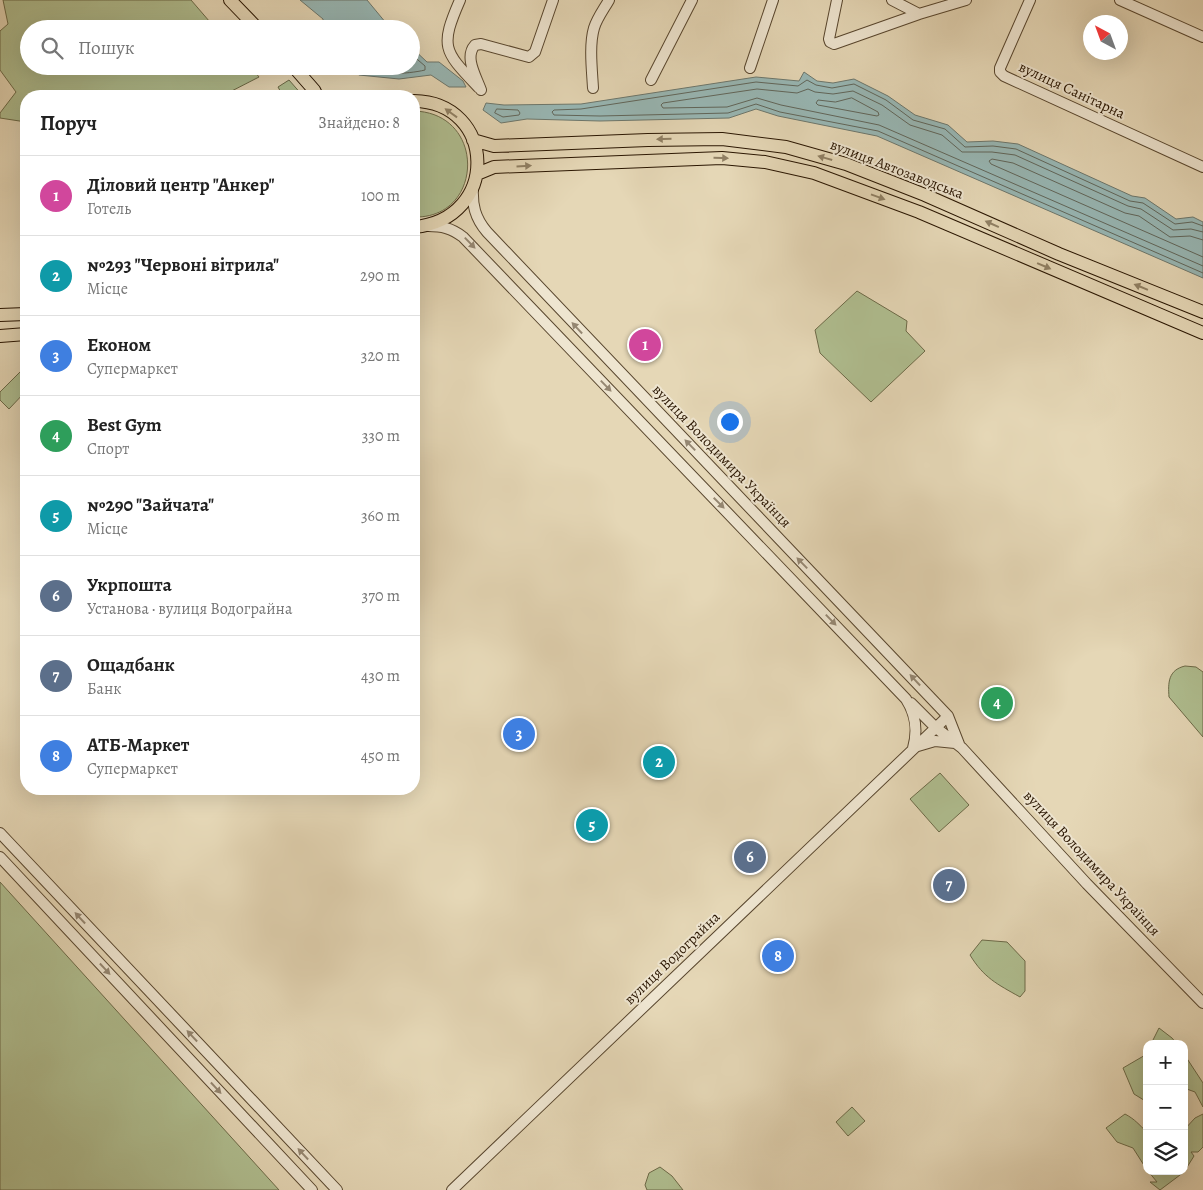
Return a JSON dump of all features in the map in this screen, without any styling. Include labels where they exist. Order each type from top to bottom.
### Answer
[{"type":"main road","points":[[230,0],[249,20]]},
{"type":"main road","points":[[301,75],[314,90]]},
{"type":"main road","name":"вулиця Володимира Українця","points":[[420,102],[431,103],[444,108],[456,116],[466,127],[473,140],[477,157],[477,174],[466,201],[442,221],[420,226]]},
{"type":"main road","name":"вулиця Автозаводська","points":[[473,140],[494,146],[722,139],[786,147],[846,164],[925,195],[1059,254],[1203,312]]},
{"type":"main road","points":[[477,174],[494,167],[722,158],[765,162],[814,173],[919,212],[1203,334]]},
{"type":"main road","points":[[919,212],[925,195]]},
{"type":"main road","points":[[1157,315],[1164,296]]},
{"type":"main road","points":[[0,315],[20,314]]},
{"type":"main road","points":[[0,336],[20,334]]},
{"type":"street","points":[[460,0],[447,39],[449,54],[481,90],[469,58],[470,50],[475,45],[482,44],[529,57],[533,56],[553,0]]},
{"type":"street","points":[[593,88],[593,30],[609,0]]},
{"type":"street","points":[[651,80],[692,0]]},
{"type":"street","points":[[750,68],[772,0]]},
{"type":"street","points":[[837,0],[829,39],[834,44],[919,14],[966,0]]},
{"type":"street","points":[[892,0],[919,14]]},
{"type":"street","name":"вулиця Санітарна","points":[[1030,0],[1000,68],[1000,72],[1013,80],[1203,168]]},
{"type":"street","points":[[1120,0],[1203,37]]},
{"type":"street","name":"вулиця Володимира Українця","points":[[473,187],[472,202],[474,210],[487,232],[948,716],[958,744]]},
{"type":"street","name":"вулиця Володимира Українця","points":[[420,226],[448,228],[463,237],[678,462],[733,516],[906,699],[918,708],[935,727],[958,744],[1087,884],[1203,1003]]},
{"type":"street","points":[[906,699],[911,707],[915,721],[916,737],[913,748]]},
{"type":"street","name":"вулиця Водограйна","points":[[452,1190],[948,716]]},
{"type":"street","points":[[913,748],[935,741],[958,744]]},
{"type":"street","points":[[0,833],[337,1190]]},
{"type":"street","points":[[0,857],[312,1190]]},
{"type":"green space","points":[[3,0],[191,0],[208,20],[20,20],[20,75],[257,75],[259,77],[234,90],[20,90],[20,121],[0,118],[0,113],[16,92],[0,70],[0,31],[8,24]]},
{"type":"green space","points":[[289,80],[298,90],[280,90],[278,87]]},
{"type":"green space","points":[[420,112],[438,116],[455,129],[465,146],[468,165],[464,185],[454,202],[437,213],[420,216]]},
{"type":"green space","points":[[857,291],[907,321],[906,331],[925,351],[871,402],[820,353],[815,330]]},
{"type":"green space","points":[[20,372],[20,397],[9,409],[0,400],[0,392]]},
{"type":"green space","points":[[1185,666],[1196,667],[1203,672],[1203,737],[1169,697],[1169,682],[1172,674]]},
{"type":"green space","points":[[940,773],[969,805],[939,832],[910,799]]},
{"type":"green space","points":[[0,882],[279,1190],[0,1190]]},
{"type":"green space","points":[[982,940],[1007,942],[1025,961],[1025,991],[1020,997],[992,980],[975,963],[970,955]]},
{"type":"green space","points":[[1159,1028],[1174,1040],[1153,1040]]},
{"type":"green space","points":[[1143,1056],[1143,1100],[1134,1094],[1123,1068]]},
{"type":"green space","points":[[1188,1060],[1203,1083],[1203,1107],[1195,1092],[1188,1089]]},
{"type":"green space","points":[[852,1107],[865,1121],[848,1136],[836,1122]]},
{"type":"green space","points":[[1125,1114],[1143,1128],[1143,1164],[1133,1148],[1117,1142],[1106,1128]]},
{"type":"green space","points":[[1203,1114],[1203,1147],[1198,1152],[1191,1152],[1194,1156],[1188,1166],[1188,1126],[1195,1118]]},
{"type":"green space","points":[[660,1167],[672,1176],[683,1190],[647,1190],[645,1185],[649,1173]]},
{"type":"green space","points":[[1151,1175],[1180,1175],[1160,1190],[1150,1182],[1157,1182]]},
{"type":"water","points":[[300,0],[367,0],[384,20],[323,20]]},
{"type":"water","points":[[420,55],[427,62],[439,62],[463,81],[466,87],[449,87],[431,75],[399,79],[359,75],[420,75]]},
{"type":"water","points":[[804,72],[817,81],[833,83],[854,79],[888,96],[915,115],[948,125],[967,142],[993,141],[1018,144],[1132,196],[1145,198],[1176,219],[1193,217],[1203,222],[1203,278],[877,136],[778,116],[756,109],[729,118],[600,121],[527,119],[501,123],[483,110],[486,103],[504,105],[581,104],[756,77],[799,81]]},
{"type":"place","name":"Діловий центр \"Анкер\"","points":[[645,345]]},
{"type":"place","name":"Best Gym","points":[[997,703]]},
{"type":"place","name":"Економ","points":[[519,734]]},
{"type":"place","name":"№293 \"Червоні вітрила\"","points":[[659,762]]},
{"type":"place","name":"№290 \"Зайчата\"","points":[[592,825]]},
{"type":"place","name":"Укрпошта","points":[[750,857]]},
{"type":"place","name":"Ощадбанк","points":[[949,885]]},
{"type":"place","name":"АТБ-Маркет","points":[[778,956]]}]
